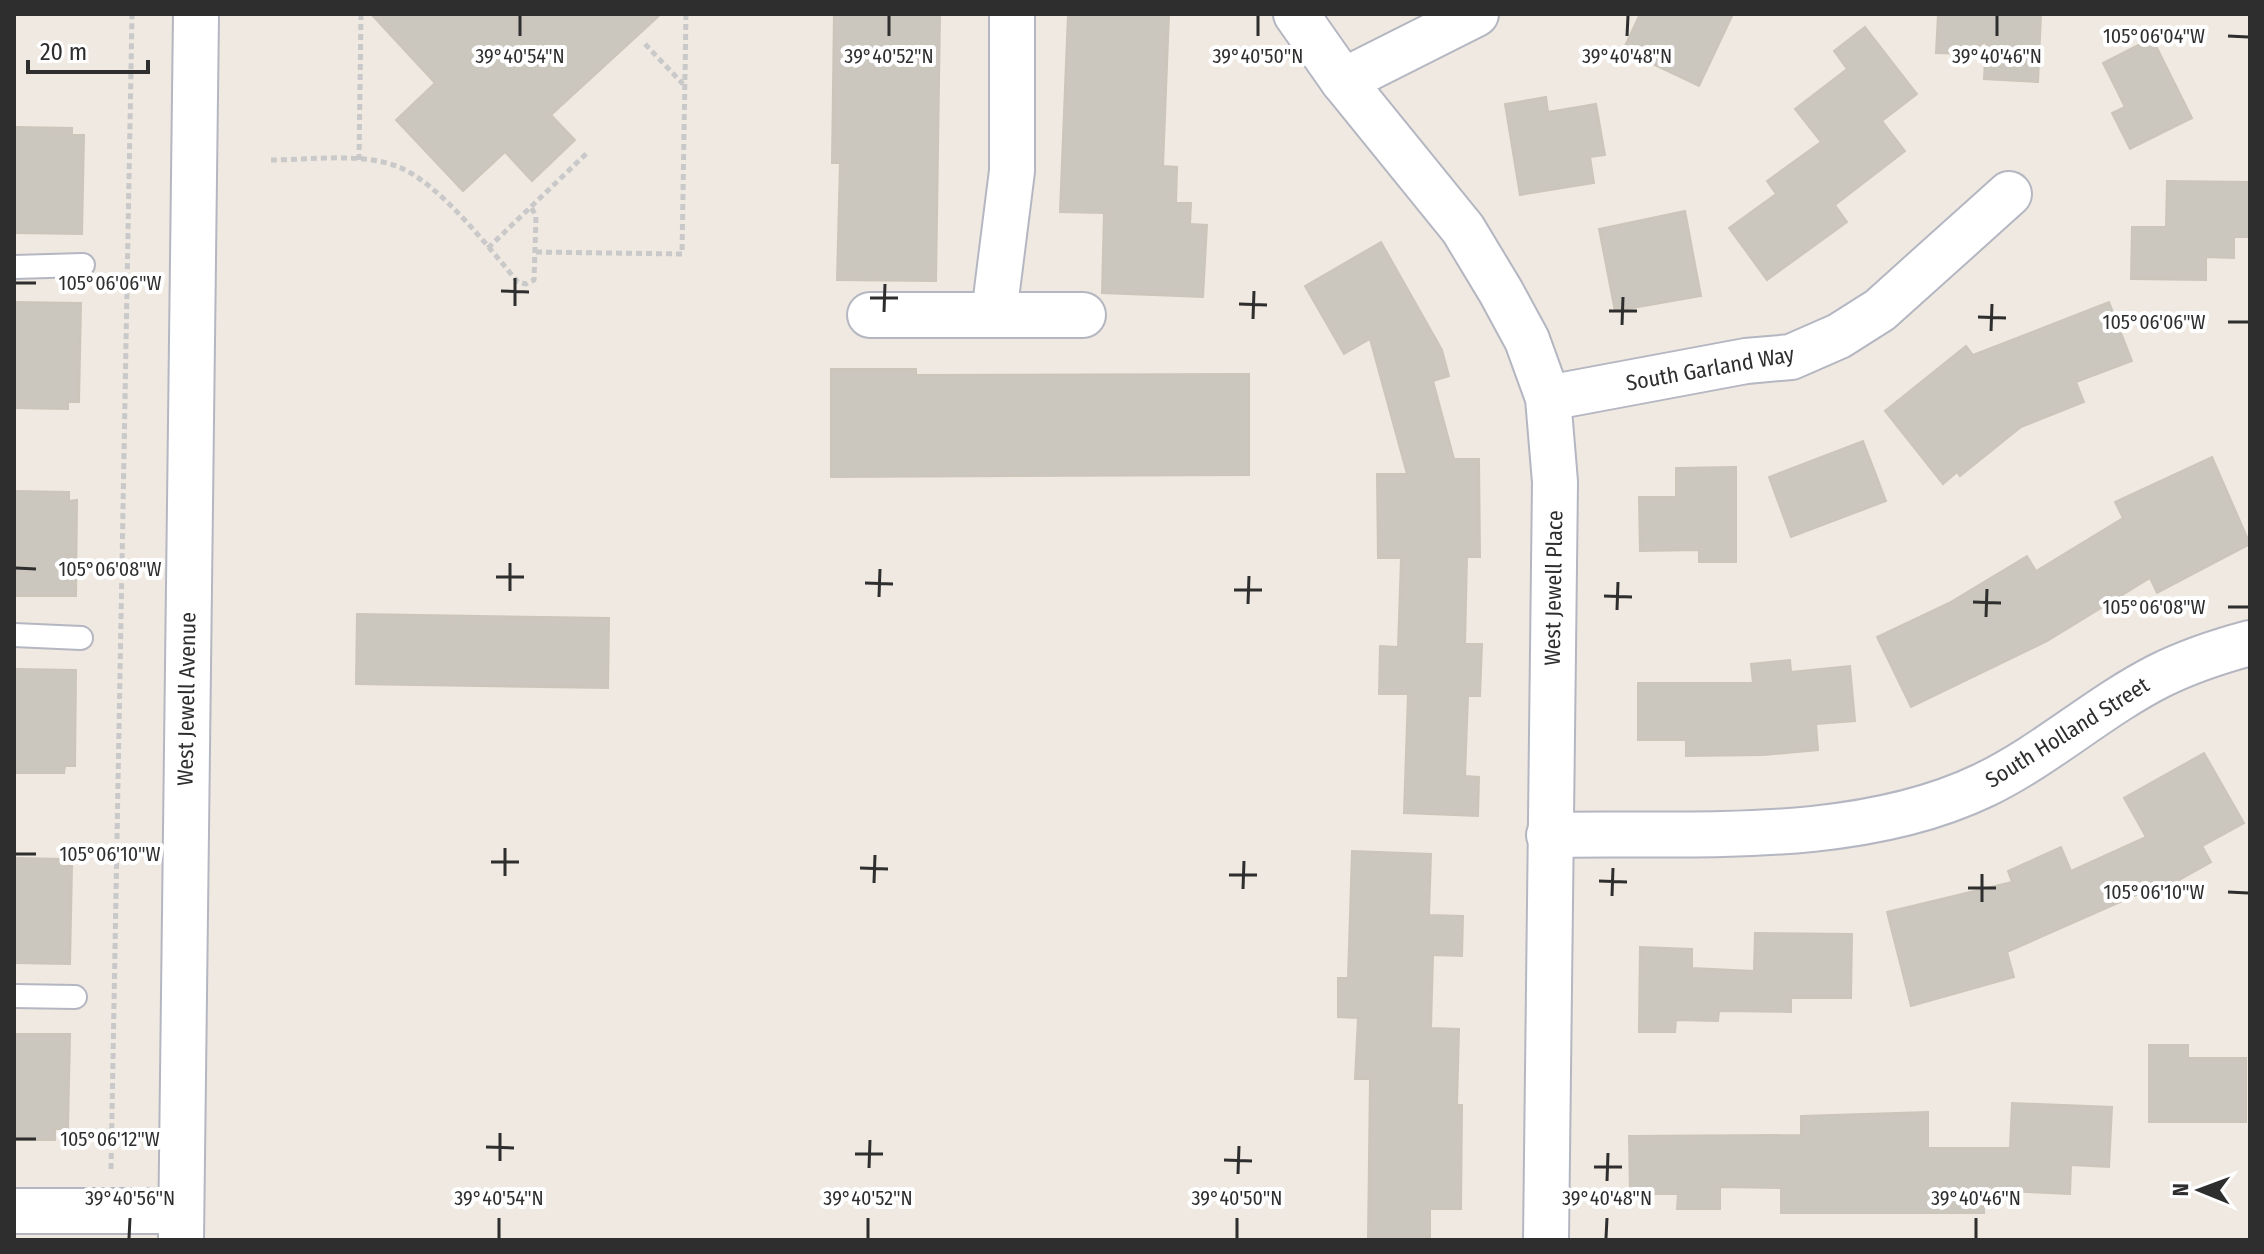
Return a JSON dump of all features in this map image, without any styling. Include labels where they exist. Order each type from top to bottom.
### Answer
[{"type":"street","name":"West Jewell Avenue","points":[[180,1226],[196,14]]},
{"type":"street","points":[[994,314],[1012,171],[1012,14]]},
{"type":"street","name":"West Jewell Place","points":[[1296,14],[1343,81],[1463,229],[1527,340],[1548,398],[1555,482],[1546,1240]]},
{"type":"street","points":[[1343,81],[1476,14]]},
{"type":"street","name":"South Garland Way","points":[[1548,398],[1746,361],[1791,357],[1827,341],[1880,310],[2009,194]]},
{"type":"street","points":[[870,315],[1083,315]]},
{"type":"street","name":"South Holland Street","points":[[1549,835],[1814,829],[1888,818],[1937,805],[1986,784],[2061,741],[2159,676],[2250,643]]},
{"type":"street","points":[[14,1211],[180,1226]]},
{"type":"lane","points":[[14,267],[83,265]]},
{"type":"lane","points":[[14,635],[81,638]]},
{"type":"lane","points":[[14,996],[75,997]]},
{"type":"path","points":[[111,1180],[132,14]]},
{"type":"path","points":[[359,160],[361,14]]},
{"type":"path","points":[[536,252],[682,254],[686,14]]},
{"type":"path","points":[[645,44],[684,85]]},
{"type":"path","points":[[488,248],[588,152]]},
{"type":"path","points":[[271,160],[359,160],[383,163],[414,176],[518,282],[526,284],[534,280],[536,252],[536,216],[531,207]]},
{"type":"building","points":[[371,14],[661,14],[551,115],[575,140],[532,181],[505,152],[463,191],[396,120],[435,83]]},
{"type":"building","points":[[834,14],[940,14],[936,281],[837,280],[840,163],[832,163]]},
{"type":"building","points":[[1068,14],[1169,14],[1163,166],[1177,167],[1176,203],[1191,203],[1190,224],[1207,225],[1203,297],[1102,293],[1104,213],[1060,212]]},
{"type":"building","points":[[1640,14],[1733,14],[1699,86],[1623,50]]},
{"type":"building","points":[[1938,14],[2041,14],[2038,82],[1984,79],[1986,41],[1969,54],[1936,53]]},
{"type":"building","points":[[1865,27],[1917,94],[1882,121],[1905,151],[1835,205],[1847,222],[1767,280],[1729,228],[1776,194],[1767,181],[1821,142],[1795,109],[1847,69],[1834,51]]},
{"type":"building","points":[[2152,38],[2192,118],[2130,149],[2112,113],[2125,107],[2103,63]]},
{"type":"building","points":[[1546,97],[1548,112],[1596,104],[1605,155],[1590,157],[1594,183],[1520,195],[1505,104]]},
{"type":"building","points":[[15,127],[72,128],[72,135],[84,135],[82,234],[14,233]]},
{"type":"building","points":[[2167,181],[2250,182],[2250,237],[2234,237],[2234,258],[2206,257],[2206,280],[2131,279],[2132,227],[2166,227]]},
{"type":"building","points":[[1685,211],[1701,296],[1615,311],[1599,229]]},
{"type":"building","points":[[1381,242],[1442,350],[1449,376],[1433,381],[1454,459],[1479,459],[1480,557],[1467,557],[1465,644],[1482,644],[1480,696],[1468,696],[1465,776],[1479,777],[1478,816],[1404,813],[1408,694],[1379,694],[1380,646],[1398,647],[1401,558],[1378,558],[1377,474],[1407,474],[1370,339],[1344,354],[1305,286]]},
{"type":"building","points":[[14,302],[81,303],[79,402],[68,402],[68,409],[14,408]]},
{"type":"building","points":[[2109,302],[2132,361],[2076,382],[2084,402],[2021,427],[1960,476],[1957,472],[1943,484],[1885,411],[1966,346],[1973,355]]},
{"type":"building","points":[[831,369],[916,369],[916,375],[1249,374],[1249,475],[831,477]]},
{"type":"building","points":[[1863,441],[1886,501],[1791,537],[1769,477]]},
{"type":"building","points":[[2212,457],[2250,544],[2157,593],[2150,578],[2047,641],[1911,707],[1877,637],[1949,603],[2027,556],[2036,571],[2123,518],[2115,502]]},
{"type":"building","points":[[1736,467],[1736,562],[1699,562],[1699,550],[1640,551],[1639,497],[1676,497],[1676,468]]},
{"type":"building","points":[[14,491],[69,492],[69,501],[77,500],[76,596],[14,596]]},
{"type":"building","points":[[357,614],[609,618],[608,688],[356,684]]},
{"type":"building","points":[[1790,660],[1791,672],[1850,666],[1855,721],[1816,724],[1818,750],[1763,755],[1686,756],[1686,740],[1638,740],[1638,683],[1753,683],[1751,664]]},
{"type":"building","points":[[14,669],[76,670],[75,766],[65,766],[64,773],[14,773]]},
{"type":"building","points":[[2204,753],[2244,823],[2202,846],[2211,862],[2172,884],[2170,880],[2007,952],[2014,977],[1911,1006],[1887,912],[2012,882],[2008,871],[2061,847],[2071,871],[2146,837],[2124,798]]},
{"type":"building","points":[[1352,851],[1431,854],[1429,915],[1463,916],[1462,956],[1433,955],[1431,1028],[1459,1029],[1457,1105],[1462,1105],[1461,1209],[1430,1209],[1430,1240],[1368,1240],[1370,1079],[1355,1079],[1358,1018],[1338,1017],[1338,978],[1348,978]]},
{"type":"building","points":[[14,858],[64,859],[64,866],[72,866],[70,964],[14,963]]},
{"type":"building","points":[[1755,933],[1852,934],[1851,998],[1791,998],[1791,1012],[1719,1011],[1718,1021],[1676,1020],[1675,1032],[1639,1032],[1640,947],[1692,949],[1692,968],[1754,971]]},
{"type":"building","points":[[14,1034],[70,1034],[68,1129],[55,1129],[55,1140],[14,1140]]},
{"type":"building","points":[[2149,1045],[2188,1045],[2188,1058],[2246,1058],[2246,1122],[2149,1122]]},
{"type":"building","points":[[2012,1103],[2112,1107],[2109,1167],[2071,1165],[2070,1194],[1984,1190],[1984,1213],[1781,1213],[1781,1188],[1720,1187],[1720,1209],[1677,1209],[1678,1194],[1630,1194],[1629,1136],[1801,1135],[1801,1116],[1928,1112],[1928,1148],[2010,1148]]}]
